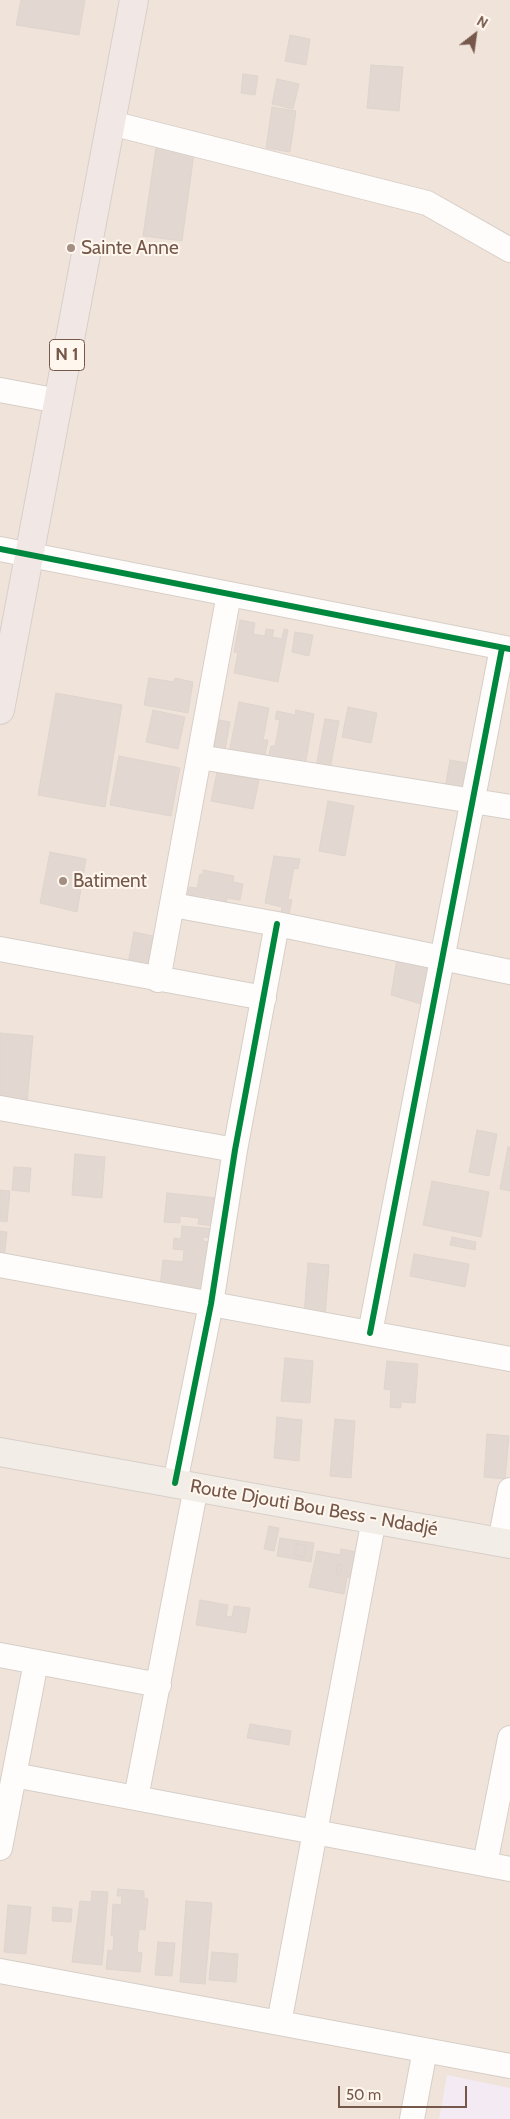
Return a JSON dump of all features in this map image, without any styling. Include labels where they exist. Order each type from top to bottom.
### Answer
[{"type":"highway","name":"N 1","points":[[0,710],[134,0]]},
{"type":"main road","name":"Route Djouti Bou Bess - Ndadjé","points":[[0,1452],[505,1543]]},
{"type":"street","points":[[111,123],[427,203],[510,250]]},
{"type":"street","points":[[0,390],[59,401]]},
{"type":"street","points":[[0,549],[506,648],[472,801],[370,1333]]},
{"type":"street","points":[[158,980],[229,594]]},
{"type":"street","points":[[199,757],[510,807]]},
{"type":"street","points":[[173,905],[277,924],[510,972]]},
{"type":"street","points":[[136,1798],[159,1685],[185,1485],[235,1150],[277,924]]},
{"type":"street","points":[[0,949],[158,980],[264,998]]},
{"type":"street","points":[[0,1108],[235,1150]]},
{"type":"street","points":[[0,1265],[510,1359]]},
{"type":"street","points":[[505,1543],[510,1490]]},
{"type":"street","points":[[279,2023],[374,1519]]},
{"type":"street","points":[[0,1655],[159,1685]]},
{"type":"street","points":[[0,1848],[36,1662]]},
{"type":"street","points":[[485,1864],[510,1738]]},
{"type":"street","points":[[14,1775],[510,1869]]},
{"type":"street","points":[[0,1971],[510,2066]]},
{"type":"street","points":[[412,2119],[425,2050]]},
{"type":"shaded area","points":[[0,0],[510,0],[510,2119],[0,2119]]},
{"type":"shaded area","points":[[447,2075],[510,2088],[510,2119],[439,2119]]},
{"type":"building","points":[[21,0],[85,0],[79,35],[16,25]]},
{"type":"building","points":[[290,35],[310,39],[306,65],[285,61]]},
{"type":"building","points":[[371,65],[403,67],[399,111],[367,108]]},
{"type":"building","points":[[243,74],[258,76],[255,95],[241,93]]},
{"type":"building","points":[[277,79],[299,84],[293,109],[272,104]]},
{"type":"building","points":[[272,107],[296,111],[290,152],[266,148]]},
{"type":"building","points":[[157,140],[195,146],[182,241],[143,236]]},
{"type":"building","points":[[240,620],[255,623],[253,634],[265,636],[266,629],[274,630],[272,637],[282,639],[284,629],[288,630],[278,682],[234,673],[238,653],[234,652]]},
{"type":"building","points":[[295,632],[313,635],[309,656],[292,652]]},
{"type":"building","points":[[149,678],[174,682],[175,678],[193,682],[188,713],[144,705]]},
{"type":"building","points":[[56,693],[122,705],[105,807],[38,795]]},
{"type":"building","points":[[239,702],[269,708],[263,740],[268,740],[264,760],[229,753]]},
{"type":"building","points":[[348,707],[377,713],[371,743],[342,737]]},
{"type":"building","points":[[153,710],[185,717],[178,749],[146,742]]},
{"type":"building","points":[[296,710],[314,714],[305,766],[268,759],[271,746],[275,746],[280,720],[275,719],[277,711],[295,715]]},
{"type":"building","points":[[325,719],[339,721],[330,769],[316,767]]},
{"type":"building","points":[[219,720],[230,722],[225,750],[214,748]]},
{"type":"building","points":[[119,756],[180,768],[171,816],[110,805]]},
{"type":"building","points":[[450,760],[472,764],[467,792],[445,788]]},
{"type":"building","points":[[217,772],[259,780],[253,809],[211,801]]},
{"type":"building","points":[[328,801],[354,806],[345,856],[319,851]]},
{"type":"building","name":"Batiment","points":[[50,852],[86,859],[77,912],[40,903]]},
{"type":"building","points":[[274,856],[300,859],[298,869],[294,868],[288,899],[292,900],[289,915],[281,914],[282,907],[265,903]]},
{"type":"building","points":[[203,870],[234,876],[233,882],[243,884],[240,900],[227,898],[226,906],[209,903],[210,897],[206,896],[205,901],[187,898],[189,887],[197,888],[200,874],[203,875]]},
{"type":"building","points":[[134,932],[153,936],[147,968],[128,964]]},
{"type":"building","points":[[397,959],[432,966],[421,1004],[391,995]]},
{"type":"building","points":[[0,1033],[33,1036],[27,1102],[0,1100]]},
{"type":"building","points":[[477,1130],[497,1134],[489,1176],[469,1172]]},
{"type":"building","points":[[508,1147],[510,1147],[510,1191],[500,1189]]},
{"type":"building","points":[[75,1154],[105,1157],[102,1198],[72,1195]]},
{"type":"building","points":[[14,1167],[31,1168],[29,1192],[12,1190]]},
{"type":"building","points":[[432,1181],[489,1192],[481,1237],[423,1225]]},
{"type":"building","points":[[0,1190],[10,1191],[7,1222],[0,1221]]},
{"type":"building","points":[[167,1193],[217,1198],[215,1226],[198,1224],[199,1218],[180,1216],[180,1223],[164,1222]]},
{"type":"building","points":[[182,1226],[215,1229],[214,1238],[203,1237],[203,1241],[214,1243],[209,1295],[160,1287],[163,1260],[183,1262],[184,1250],[173,1249],[174,1238],[181,1239]]},
{"type":"building","points":[[0,1231],[7,1232],[4,1259],[0,1259]]},
{"type":"building","points":[[452,1237],[476,1242],[475,1250],[450,1245]]},
{"type":"building","points":[[414,1254],[469,1264],[465,1287],[410,1276]]},
{"type":"building","points":[[308,1263],[329,1265],[325,1318],[304,1316]]},
{"type":"building","points":[[285,1358],[313,1361],[310,1403],[281,1401]]},
{"type":"building","points":[[387,1361],[418,1364],[415,1403],[401,1402],[401,1408],[390,1407],[391,1390],[384,1389]]},
{"type":"building","points":[[277,1417],[302,1420],[299,1461],[274,1458]]},
{"type":"building","points":[[335,1419],[355,1421],[351,1478],[330,1476]]},
{"type":"building","points":[[487,1434],[509,1436],[505,1479],[484,1477]]},
{"type":"building","points":[[269,1526],[279,1528],[274,1551],[264,1549]]},
{"type":"building","points":[[280,1538],[314,1543],[311,1562],[277,1556]],"holes":[[[297,1544],[306,1545],[304,1557],[295,1555]]]},
{"type":"building","points":[[297,1544],[306,1545],[304,1557],[295,1555]]},
{"type":"building","points":[[341,1549],[357,1552],[352,1578],[347,1577],[344,1594],[309,1587],[317,1551],[340,1555]],"holes":[[[338,1564],[342,1565],[340,1575],[336,1574]]]},
{"type":"building","points":[[338,1564],[342,1565],[340,1575],[336,1574]]},
{"type":"building","points":[[200,1600],[228,1605],[226,1616],[232,1617],[234,1606],[250,1608],[246,1633],[196,1625]]},
{"type":"building","points":[[250,1724],[291,1731],[289,1745],[247,1738]]},
{"type":"building","points":[[118,1889],[144,1891],[144,1898],[148,1899],[145,1930],[139,1929],[137,1952],[142,1953],[140,1972],[106,1969],[108,1950],[113,1951],[114,1936],[111,1936],[113,1904],[121,1905],[122,1896],[117,1896]]},
{"type":"building","points":[[92,1891],[108,1892],[102,1965],[72,1962],[80,1901],[91,1902]]},
{"type":"building","points":[[186,1901],[212,1903],[205,1984],[180,1982]]},
{"type":"building","points":[[8,1905],[31,1907],[26,1954],[4,1952]]},
{"type":"building","points":[[53,1907],[72,1909],[71,1922],[52,1921]]},
{"type":"building","points":[[158,1942],[175,1943],[172,1976],[155,1975]]},
{"type":"building","points":[[212,1952],[238,1954],[236,1982],[209,1980]]},
{"type":"cycle path","points":[[0,549],[510,649]]},
{"type":"cycle path","points":[[370,1333],[502,648]]},
{"type":"cycle path","points":[[175,1483],[211,1304],[235,1150],[277,924]]},
{"type":"place","name":"Sainte Anne","points":[[71,248]]},
{"type":"place","name":"Batiment","points":[[63,881]]}]
